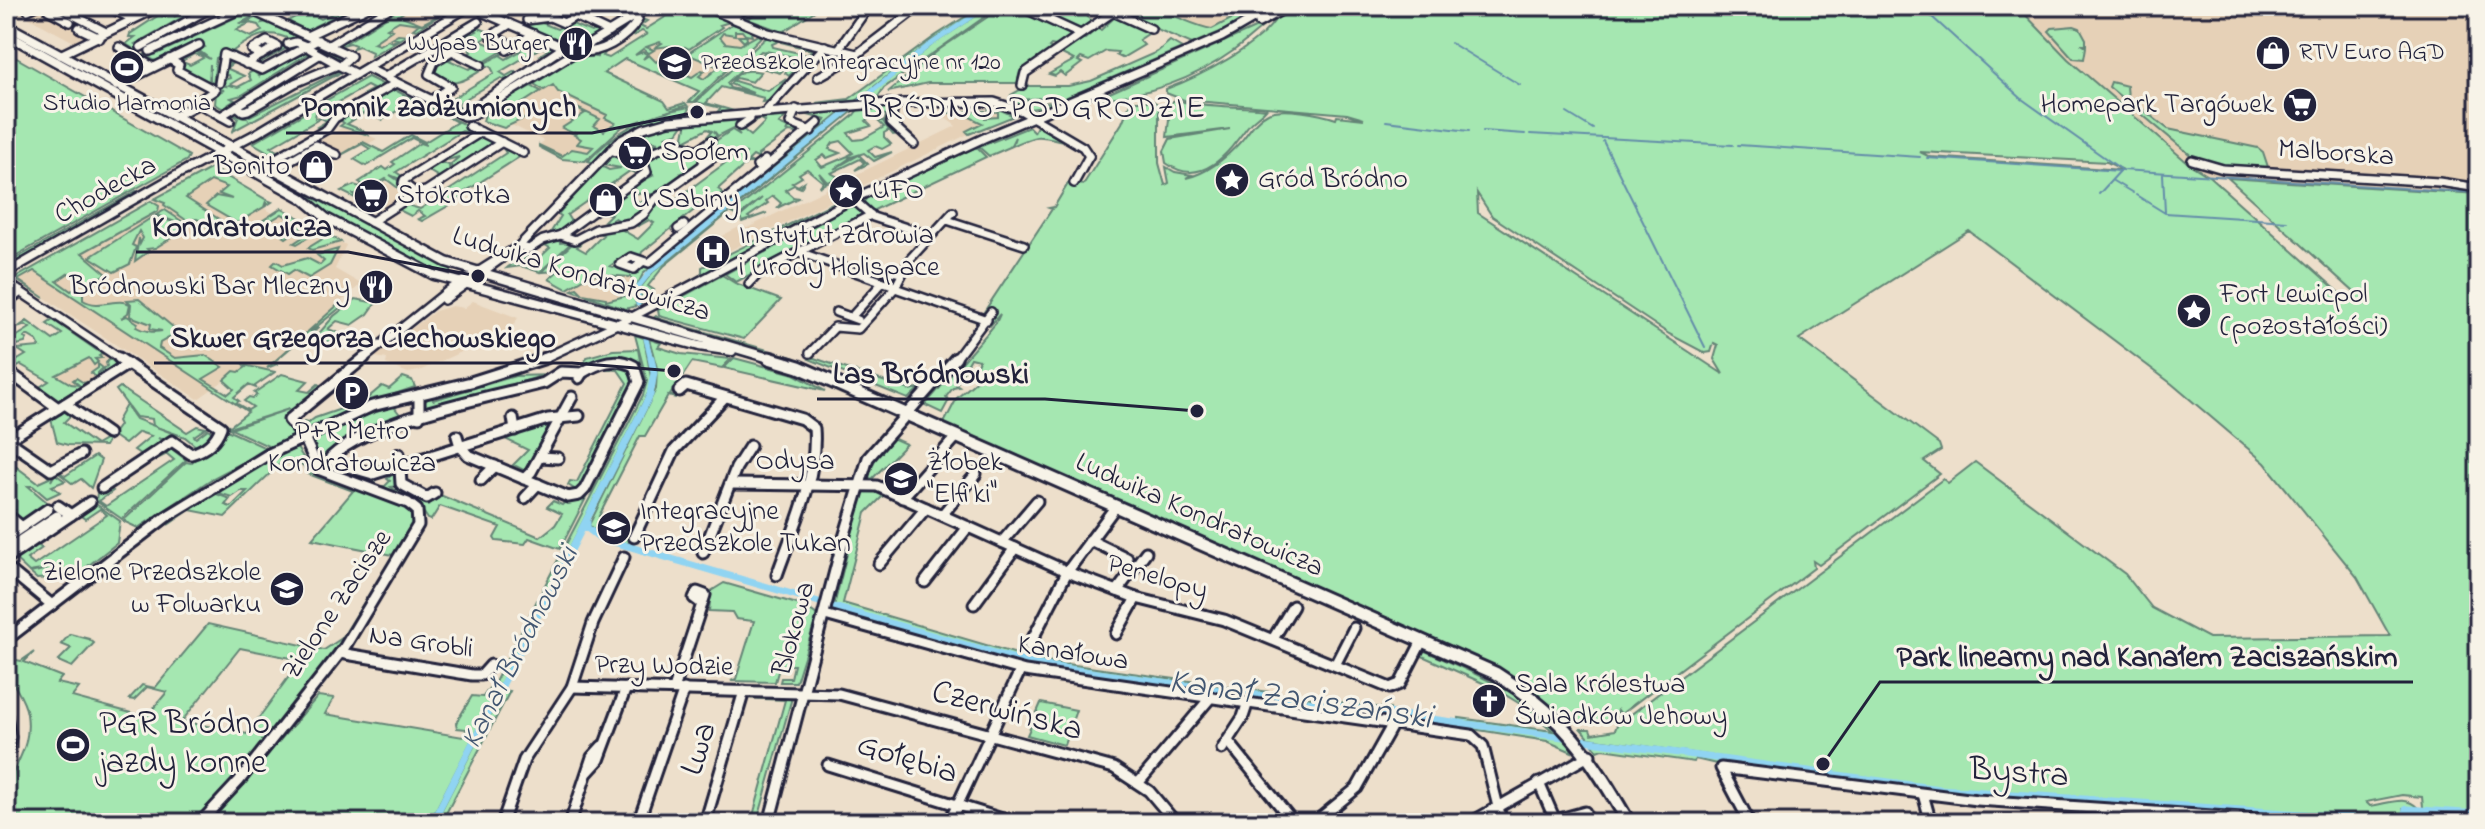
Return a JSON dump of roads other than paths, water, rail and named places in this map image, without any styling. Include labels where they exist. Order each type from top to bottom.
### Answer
[{"type":"main road","name":"Ludwika Kondratowicza","points":[[6,25],[173,117],[302,198],[326,218],[390,254],[463,285],[702,347],[765,357]]},
{"type":"main road","name":"Ludwika Kondratowicza","points":[[6,34],[441,260],[799,367],[1510,682],[1552,712],[1575,734],[1629,823]]},
{"type":"street","points":[[28,10],[37,6]]},
{"type":"street","points":[[79,18],[66,24],[48,10],[56,6],[79,18],[101,36]]},
{"type":"street","points":[[141,47],[214,6]]},
{"type":"street","points":[[309,35],[370,6]]},
{"type":"street","points":[[329,45],[393,6]]},
{"type":"street","name":"Chodecka","points":[[6,273],[470,6]]},
{"type":"street","points":[[549,6],[526,20],[550,17],[564,23],[592,6]]},
{"type":"street","points":[[621,6],[638,17]]},
{"type":"street","points":[[367,68],[463,116],[478,114],[638,17],[651,6]]},
{"type":"street","points":[[731,18],[748,6]]},
{"type":"street","points":[[838,50],[869,6]]},
{"type":"street","points":[[818,77],[857,54],[920,6]]},
{"type":"street","points":[[1019,6],[1081,36]]},
{"type":"street","points":[[1097,6],[1151,29]]},
{"type":"street","points":[[1033,120],[1222,37],[1276,6]]},
{"type":"street","points":[[6,640],[181,505],[233,473],[304,437],[387,403],[537,362],[632,317],[853,199],[967,146],[1200,50],[1290,6]]},
{"type":"street","points":[[150,51],[244,7],[352,57],[244,111],[237,106]]},
{"type":"street","points":[[708,7],[768,33],[857,54]]},
{"type":"street","points":[[110,8],[133,19]]},
{"type":"street","points":[[60,55],[156,9],[164,11]]},
{"type":"street","points":[[1022,85],[1024,74],[1113,12]]},
{"type":"street","points":[[484,13],[576,52],[595,53],[633,29],[638,17]]},
{"type":"street","points":[[146,14],[154,17]]},
{"type":"street","points":[[196,16],[218,19]]},
{"type":"street","points":[[575,16],[609,32]]},
{"type":"street","points":[[108,20],[119,26]]},
{"type":"street","points":[[385,77],[478,22]]},
{"type":"street","points":[[510,24],[491,36],[510,48],[534,34]]},
{"type":"street","points":[[79,28],[101,36]]},
{"type":"street","points":[[153,40],[162,45]]},
{"type":"street","points":[[173,117],[215,87],[222,55],[229,54],[263,70],[318,40]]},
{"type":"street","points":[[288,44],[297,42],[356,74]]},
{"type":"street","points":[[440,45],[481,65]]},
{"type":"street","points":[[764,113],[825,46]]},
{"type":"street","points":[[119,47],[153,67]]},
{"type":"street","points":[[116,86],[196,47],[204,55]]},
{"type":"street","points":[[463,116],[564,47]]},
{"type":"street","points":[[432,100],[451,87],[429,74],[435,61],[452,51]]},
{"type":"street","points":[[221,116],[319,55]]},
{"type":"street","points":[[248,65],[264,56]]},
{"type":"street","points":[[169,59],[179,64],[177,70],[215,87]]},
{"type":"street","points":[[293,71],[309,77]]},
{"type":"street","points":[[278,157],[327,129],[335,118],[396,83]]},
{"type":"street","points":[[186,99],[230,121]]},
{"type":"street","points":[[252,99],[260,104]]},
{"type":"street","points":[[290,444],[306,448],[304,437],[291,423],[291,417],[435,304],[485,273],[519,246],[546,222],[611,150],[630,134],[656,124],[855,104],[978,100],[1004,105],[1087,150],[1089,156],[1074,183]]},
{"type":"street","points":[[895,104],[891,123],[899,126],[914,144]]},
{"type":"street","points":[[796,109],[790,122],[811,131]]},
{"type":"street","points":[[740,126],[750,119],[750,114]]},
{"type":"street","points":[[642,262],[649,263],[683,228],[818,123]]},
{"type":"street","points":[[469,126],[523,153]]},
{"type":"street","points":[[416,193],[403,183],[404,180],[481,132]]},
{"type":"street","points":[[640,161],[671,141],[697,150],[706,157],[702,164]]},
{"type":"street","points":[[697,150],[711,141]]},
{"type":"street","points":[[371,222],[502,142]]},
{"type":"street","points":[[272,171],[318,145],[337,155]]},
{"type":"street","points":[[310,148],[320,154]]},
{"type":"street","points":[[519,246],[529,249],[561,235],[648,167],[611,150]]},
{"type":"street","points":[[561,235],[574,240],[598,229],[625,226],[644,214],[654,200],[702,164],[718,154],[726,157]]},
{"type":"street","name":"Malborska","points":[[2192,160],[2223,169],[2439,182],[2479,188]]},
{"type":"street","points":[[853,199],[871,215],[931,236]]},
{"type":"street","points":[[654,200],[662,204]]},
{"type":"street","points":[[827,351],[813,350],[835,327],[855,330],[864,322],[953,212]]},
{"type":"street","points":[[749,284],[760,272],[871,215]]},
{"type":"street","points":[[947,220],[1024,245]]},
{"type":"street","points":[[993,246],[1000,237]]},
{"type":"street","points":[[799,252],[951,307],[942,317]]},
{"type":"street","points":[[485,273],[505,256]]},
{"type":"street","points":[[885,270],[902,273]]},
{"type":"street","points":[[6,282],[221,428],[219,435],[198,453],[192,454],[172,441],[102,488]]},
{"type":"street","points":[[854,314],[883,282]]},
{"type":"street","points":[[6,303],[21,292]]},
{"type":"street","name":"Blokowa","points":[[769,823],[858,484],[872,452],[966,348],[989,316],[951,307]]},
{"type":"street","points":[[836,312],[864,322]]},
{"type":"street","points":[[588,337],[593,328],[590,316]]},
{"type":"street","points":[[457,436],[460,446],[468,455],[568,497],[582,493],[639,382],[635,367],[631,364],[601,363],[580,375],[561,372],[544,383],[419,417],[341,445],[331,457],[335,463],[365,474],[382,472],[460,446],[527,426],[561,417],[579,416]]},
{"type":"street","points":[[81,454],[51,470],[6,440],[128,364]]},
{"type":"street","points":[[6,370],[108,434]]},
{"type":"street","points":[[679,391],[692,385],[724,398],[791,415],[811,425],[815,440],[808,484],[777,575]]},
{"type":"street","points":[[419,395],[419,417]]},
{"type":"street","points":[[524,479],[540,457],[572,397]]},
{"type":"street","points":[[634,537],[678,445],[724,398]]},
{"type":"street","points":[[524,416],[527,426]]},
{"type":"street","points":[[513,418],[515,430]]},
{"type":"street","points":[[901,499],[957,436]]},
{"type":"street","points":[[703,553],[750,446]]},
{"type":"street","name":"Zielone Zacisze","points":[[200,823],[242,778],[340,653],[418,525],[417,510],[408,503],[318,469],[306,448]]},
{"type":"street","points":[[399,454],[401,484],[427,498],[435,493]]},
{"type":"street","points":[[540,457],[558,458]]},
{"type":"street","points":[[481,480],[495,466]]},
{"type":"street","points":[[371,489],[383,477],[382,472]]},
{"type":"street","points":[[942,515],[976,474]]},
{"type":"street","points":[[525,498],[538,484]]},
{"type":"street","name":"Odysa","points":[[731,484],[858,484]]},
{"type":"street","name":"Penelopy","points":[[858,484],[877,486],[1067,572],[1117,591],[1224,620],[1394,687],[1401,681],[1422,641]]},
{"type":"street","points":[[1002,542],[1037,501]]},
{"type":"street","points":[[6,559],[90,502]]},
{"type":"street","points":[[1029,646],[1067,572],[1116,506]]},
{"type":"street","points":[[879,564],[926,508]]},
{"type":"street","points":[[6,538],[48,509]]},
{"type":"street","points":[[6,550],[57,511],[71,515]]},
{"type":"street","points":[[6,514],[38,528]]},
{"type":"street","points":[[925,582],[968,527]]},
{"type":"street","points":[[1090,540],[1127,558]]},
{"type":"street","points":[[974,604],[1015,548]]},
{"type":"street","points":[[1117,591],[1146,552]]},
{"type":"street","points":[[502,823],[524,760],[572,687],[593,623],[624,557]]},
{"type":"street","points":[[6,567],[52,605]]},
{"type":"street","points":[[1116,634],[1136,598]]},
{"type":"street","points":[[638,823],[702,604]]},
{"type":"street","points":[[1273,639],[1293,606]]},
{"type":"street","name":"Kanałowa","points":[[825,615],[1020,671],[1394,722],[1476,737],[1482,743],[1498,805]]},
{"type":"street","points":[[1335,665],[1354,628]]},
{"type":"street","name":"Na Grobli","points":[[340,653],[478,676],[486,673],[491,665]]},
{"type":"street","points":[[949,823],[1020,671]]},
{"type":"street","name":"Przy Wodzie","points":[[572,687],[804,692]]},
{"type":"street","points":[[570,823],[588,772],[598,763],[626,688]]},
{"type":"street","name":"Lwa","points":[[705,823],[744,691]]},
{"type":"street","name":"Czerwińska","points":[[804,692],[860,698],[1114,768],[1140,781],[1176,823]]},
{"type":"street","points":[[1140,781],[1211,697]]},
{"type":"street","points":[[1248,702],[1225,745],[1239,751],[1294,823]]},
{"type":"street","points":[[6,715],[10,737],[6,760]]},
{"type":"street","points":[[1314,823],[1357,788],[1394,722]]},
{"type":"street","points":[[1470,823],[1539,783],[1587,750]]},
{"type":"street","name":"Gołębia","points":[[828,765],[1015,823]]},
{"type":"street","name":"Bystra","points":[[1750,823],[1721,768],[1923,794],[2200,819],[2315,823]]},
{"type":"street","points":[[1539,783],[1550,822],[1585,812]]},
{"type":"street","points":[[1923,794],[1931,823]]},
{"type":"street","points":[[1498,805],[1502,823]]},
{"type":"street","points":[[2416,823],[2431,819],[2479,821]]},
{"type":"waterway","name":"Kanał Bródnowski","points":[[638,304],[638,287],[651,271],[928,46],[988,6]]},
{"type":"waterway","points":[[1920,6],[2022,99],[2122,170],[2479,193]]},
{"type":"waterway","points":[[1451,43],[1520,85]]},
{"type":"waterway","points":[[1567,113],[1593,129]]},
{"type":"waterway","points":[[1386,121],[1469,131]]},
{"type":"waterway","points":[[1483,131],[1525,134]]},
{"type":"waterway","points":[[1530,134],[1733,145]]},
{"type":"waterway","points":[[1603,141],[1705,347]]},
{"type":"waterway","points":[[1738,145],[1920,157]]},
{"type":"waterway","points":[[1927,158],[2120,171],[2099,194]]},
{"type":"waterway","points":[[2163,174],[2165,212]]},
{"type":"waterway","points":[[2113,181],[2133,193]]},
{"type":"waterway","points":[[2136,195],[2165,213],[2287,221]]},
{"type":"waterway","name":"Kanał Bródnowski","points":[[646,339],[651,360]]},
{"type":"waterway","name":"Kanał Bródnowski","points":[[432,823],[650,395],[654,373],[651,358]]},
{"type":"waterway","name":"Kanał Zaciszański","points":[[587,521],[587,528],[600,538],[819,602]]},
{"type":"waterway","name":"Kanał Zaciszański","points":[[834,607],[1033,664],[1940,789],[2403,821],[2406,809],[2479,814]]},
{"type":"place","name":"Wypas Burger","points":[[576,44]]},
{"type":"place","name":"RTV Euro AGD","points":[[2273,53]]},
{"type":"place","name":"Przedszkole Integracyjne nr 120","points":[[675,63]]},
{"type":"place","name":"Studio Harmonia","points":[[127,67]]},
{"type":"place","name":"Homepark Targówek","points":[[2300,105]]},
{"type":"place","name":"Pomnik zadżumionych","points":[[697,112]]},
{"type":"place","name":"Społem","points":[[635,153]]},
{"type":"place","name":"Bonito","points":[[316,167]]},
{"type":"place","name":"Gród Bródno","points":[[1232,180]]},
{"type":"place","name":"UFO","points":[[846,191]]},
{"type":"place","name":"Stokrotka","points":[[371,196]]},
{"type":"place","name":"U Sabiny","points":[[606,200]]},
{"type":"place","name":"Instytut Zdrowia i Urody Holispace","points":[[713,252]]},
{"type":"place","name":"Kondratowicza","points":[[478,276]]},
{"type":"place","name":"Bródnowski Bar Mleczny","points":[[376,287]]},
{"type":"place","name":"Fort Lewicpol (pozostałości)","points":[[2194,311]]},
{"type":"place","name":"Skwer Grzegorza Ciechowskiego","points":[[674,371]]},
{"type":"place","name":"P+R Metro Kondratowicza","points":[[352,393]]},
{"type":"place","name":"Las Bródnowski","points":[[1197,411]]},
{"type":"place","name":"Żłobek \"Elfiki\"","points":[[901,479]]},
{"type":"place","name":"Integracyjne Przedszkole Tukan","points":[[614,528]]},
{"type":"place","name":"Zielone Przedszkole w Folwarku","points":[[287,589]]},
{"type":"place","name":"Sala Królestwa Świadków Jehowy","points":[[1489,701]]},
{"type":"place","name":"PGR Bródno jazdy konne","points":[[73,745]]},
{"type":"place","name":"Park linearny nad Kanałem Zaciszańskim","points":[[1823,764]]},
{"type":"district","name":"BRÓDNO-PODGRODZIE","points":[[1034,109]]}]
